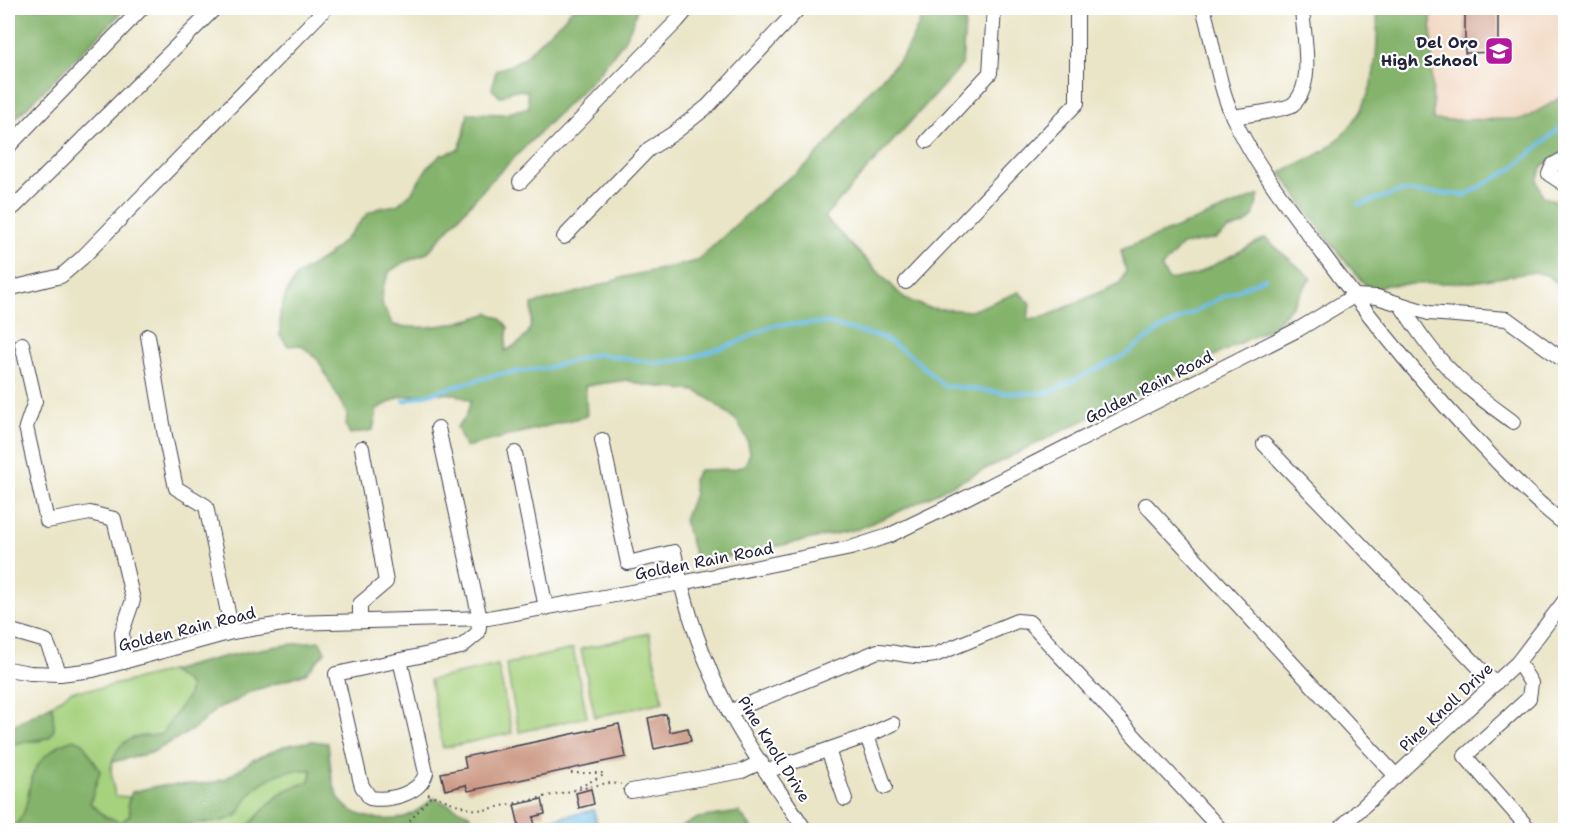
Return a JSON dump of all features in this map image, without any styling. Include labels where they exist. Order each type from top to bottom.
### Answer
[{"type":"street","points":[[8,147],[142,8]]},
{"type":"street","points":[[8,204],[14,207],[215,8]]},
{"type":"street","points":[[8,289],[61,276],[82,258],[326,8]]},
{"type":"street","points":[[520,182],[688,8]]},
{"type":"street","points":[[564,237],[649,148],[674,133],[708,106],[799,8]]},
{"type":"street","points":[[927,141],[990,73],[994,8]]},
{"type":"street","points":[[906,282],[1077,103],[1077,8]]},
{"type":"street","points":[[1203,8],[1210,30],[1218,77],[1233,117],[1266,175],[1354,296],[1430,390],[1464,428],[1543,507],[1566,525]]},
{"type":"street","points":[[1233,117],[1290,106],[1300,95],[1307,78],[1302,8]]},
{"type":"street","points":[[1566,158],[1553,165],[1549,174],[1566,185]]},
{"type":"street","points":[[1354,296],[1377,297],[1429,313],[1507,319],[1566,362]]},
{"type":"street","name":"Golden Rain Road","points":[[8,669],[30,673],[60,674],[93,670],[232,632],[289,623],[480,619],[681,583],[851,548],[888,536],[1299,329],[1354,296]]},
{"type":"street","points":[[1400,304],[1420,334],[1464,385],[1513,422]]},
{"type":"street","points":[[148,336],[176,488],[206,506],[232,632]]},
{"type":"street","points":[[22,344],[35,401],[26,428],[47,521],[90,513],[114,519],[133,600],[122,632],[124,662]]},
{"type":"street","points":[[400,660],[426,773],[419,786],[396,796],[370,798],[360,778],[336,674],[400,660],[461,647],[478,633],[480,619],[438,428]]},
{"type":"street","name":"Pine Knoll Drive","points":[[602,440],[628,563],[674,552],[698,643],[729,712],[806,831]]},
{"type":"street","points":[[1264,444],[1495,684]]},
{"type":"street","points":[[360,621],[360,604],[386,582],[362,448]]},
{"type":"street","points":[[515,453],[546,608]]},
{"type":"street","points":[[1146,505],[1396,776]]},
{"type":"street","name":"Pine Knoll Drive","points":[[1338,831],[1518,662],[1566,599]]},
{"type":"street","points":[[729,712],[878,651],[890,651],[906,656],[935,655],[1017,621],[1029,622],[1221,831]]},
{"type":"street","points":[[8,630],[46,641],[60,674]]},
{"type":"street","points":[[1518,662],[1531,683],[1529,698],[1465,756],[1530,831]]},
{"type":"street","points":[[631,791],[742,771],[828,750],[893,724]]},
{"type":"street","points":[[867,736],[885,787]]},
{"type":"street","points":[[828,750],[845,799]]},
{"type":"path","points":[[569,769],[569,773],[603,772],[604,775],[571,791]]},
{"type":"path","points":[[419,786],[430,796],[484,810],[616,783],[631,791]]},
{"type":"path","points":[[404,829],[430,796]]},
{"type":"shaded area","name":"Del Oro High School","points":[[1431,8],[1565,8],[1565,95],[1524,119],[1433,121]]},
{"type":"green space","points":[[8,8],[126,8],[8,126]]},
{"type":"green space","points":[[573,8],[637,8],[633,23],[623,42],[596,76],[490,182],[427,253],[390,271],[383,287],[382,304],[393,325],[430,327],[489,313],[500,318],[508,327],[505,351],[528,333],[532,321],[532,304],[625,277],[697,261],[774,189],[808,164],[830,141],[862,99],[902,57],[925,8],[966,8],[962,65],[824,217],[905,299],[929,308],[971,311],[1019,292],[1030,303],[1028,320],[1047,316],[1120,283],[1126,271],[1121,250],[1259,195],[1253,217],[1245,224],[1228,230],[1216,239],[1182,245],[1161,268],[1169,280],[1195,275],[1265,238],[1311,278],[1292,306],[1273,327],[898,512],[858,529],[697,563],[684,520],[694,494],[693,480],[699,470],[734,469],[745,465],[750,453],[747,439],[737,421],[696,391],[643,385],[627,380],[585,386],[587,416],[465,447],[457,427],[466,416],[471,401],[456,394],[434,393],[400,397],[377,409],[373,430],[350,434],[346,426],[347,414],[318,360],[301,345],[288,346],[280,336],[280,313],[286,294],[297,275],[326,257],[368,213],[379,208],[397,205],[412,192],[427,168],[441,155],[459,149],[468,113],[505,114],[529,107],[527,91],[514,90],[500,97],[492,89],[496,70],[524,58]]},
{"type":"green space","points":[[1377,8],[1431,8],[1433,120],[1524,119],[1565,95],[1565,151],[1542,166],[1537,181],[1543,196],[1565,205],[1565,289],[1547,275],[1535,272],[1472,282],[1386,285],[1371,291],[1335,248],[1281,173],[1326,149],[1355,120],[1371,86],[1375,67]]},
{"type":"green space","points":[[649,633],[663,702],[595,717],[581,649]]},
{"type":"green space","points":[[320,641],[325,652],[306,673],[247,693],[213,712],[194,729],[151,753],[112,762],[125,742],[137,737],[161,735],[188,696],[190,686],[170,671],[244,652]]},
{"type":"green space","points":[[573,649],[587,717],[519,732],[506,664]]},
{"type":"green space","points":[[498,665],[512,733],[443,748],[430,680]]},
{"type":"green space","points":[[170,671],[190,687],[188,696],[161,735],[133,737],[118,752],[112,763],[115,796],[130,797],[128,803],[130,815],[121,822],[105,817],[90,803],[100,771],[83,743],[31,779],[28,801],[23,815],[8,830],[8,746],[23,741],[40,741],[54,729],[52,705],[71,691],[101,688]]},
{"type":"green space","points":[[52,705],[54,729],[50,737],[8,746],[8,728]]},
{"type":"green space","points":[[74,739],[83,743],[100,771],[90,803],[105,817],[121,822],[130,815],[128,803],[132,792],[157,786],[212,783],[225,779],[253,760],[284,746],[312,741],[328,743],[337,794],[349,809],[358,814],[378,819],[398,818],[407,816],[434,798],[469,814],[476,830],[245,830],[284,791],[310,781],[312,770],[302,770],[284,772],[267,779],[247,798],[236,816],[227,820],[184,825],[166,830],[8,830],[15,826],[23,815],[33,773],[37,766],[47,754]]},
{"type":"green space","points":[[299,769],[312,770],[310,781],[284,791],[245,830],[166,830],[180,824],[223,821],[237,816],[256,785],[279,773]]},
{"type":"green space","points":[[739,812],[753,830],[676,830],[698,818]]},
{"type":"water","points":[[594,810],[598,830],[549,830],[547,820]]},
{"type":"building","points":[[1465,8],[1498,8],[1498,52],[1465,53]]},
{"type":"building","points":[[666,714],[670,732],[688,728],[691,741],[654,749],[648,718]]},
{"type":"building","points":[[619,724],[626,757],[468,791],[466,785],[445,790],[441,773],[466,768],[464,757]]},
{"type":"building","points":[[591,789],[594,804],[579,808],[576,793]]},
{"type":"building","points":[[542,799],[545,814],[533,817],[536,830],[520,830],[514,805]]},
{"type":"waterway","points":[[1358,205],[1402,191],[1466,195],[1512,169],[1566,123]]},
{"type":"waterway","points":[[404,401],[495,375],[547,368],[597,354],[657,363],[687,359],[734,344],[774,325],[826,323],[881,337],[909,354],[943,385],[1003,393],[1048,393],[1125,355],[1158,331],[1216,300],[1265,278]]},
{"type":"place","name":"Del Oro High School","points":[[1499,51]]}]
